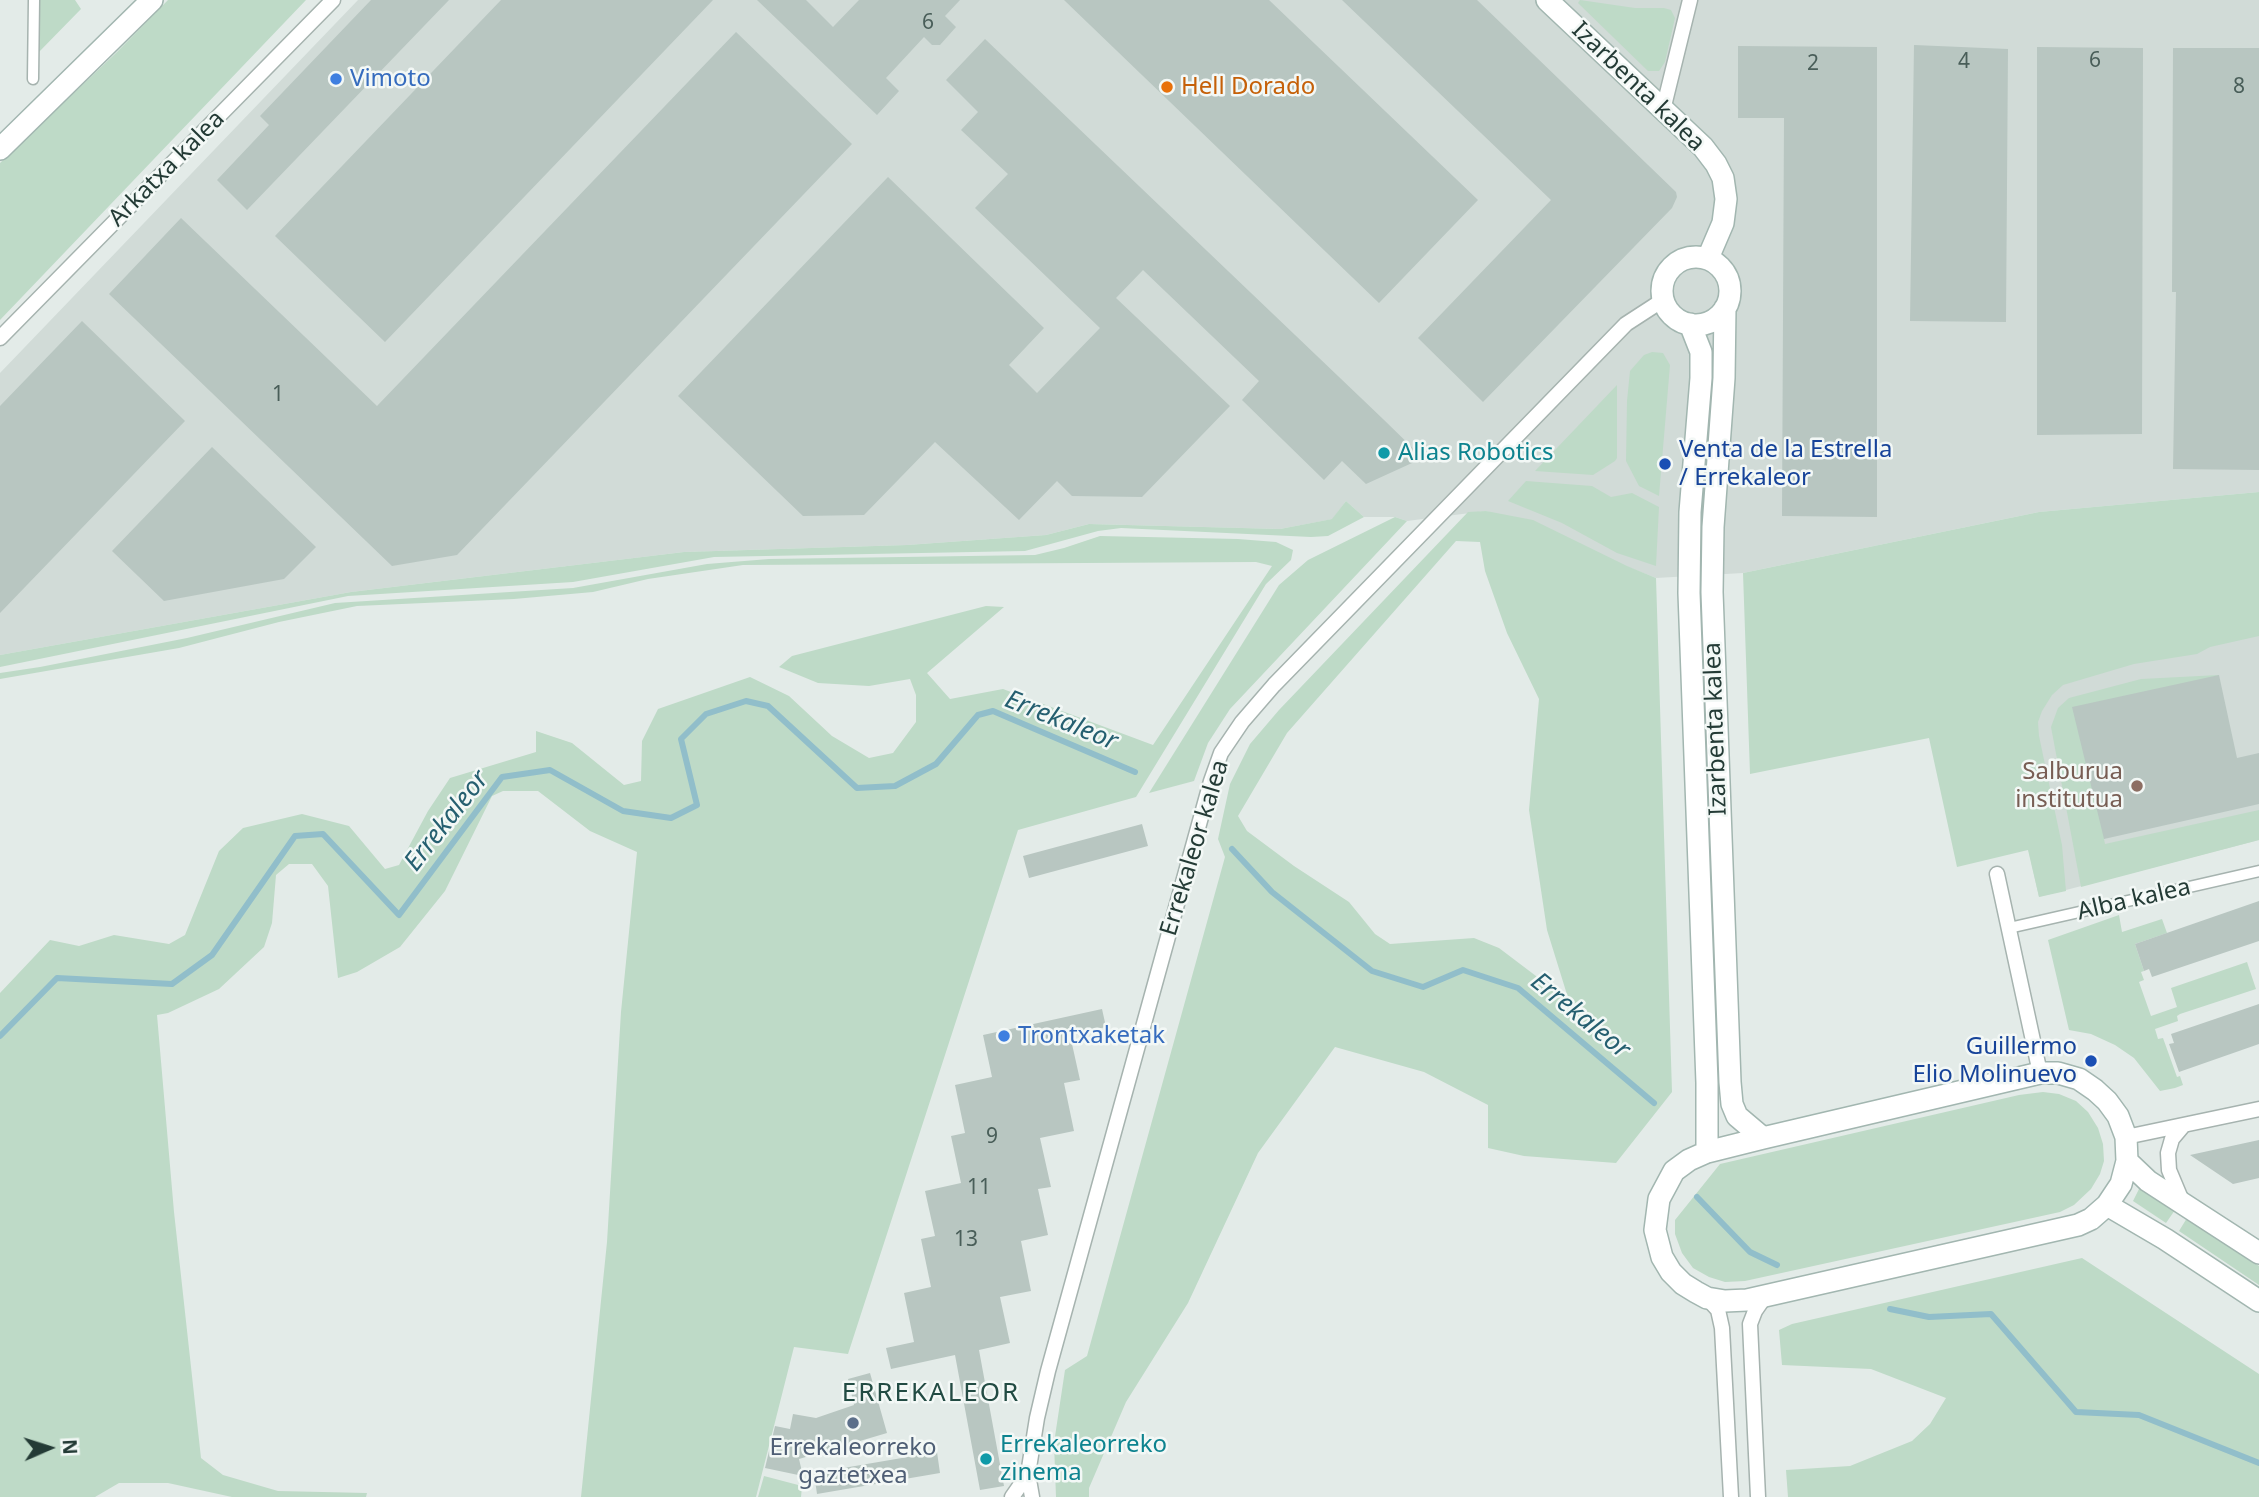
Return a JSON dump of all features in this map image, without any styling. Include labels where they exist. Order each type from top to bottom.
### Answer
[{"type":"main road","points":[[0,149],[152,0]]},
{"type":"main road","name":"Izarbenta kalea","points":[[1547,0],[1703,147],[1716,164],[1723,178],[1726,199],[1723,223],[1708,258]]},
{"type":"main road","points":[[1693,256],[1708,258],[1726,274],[1729,297],[1726,308],[1704,324],[1690,324],[1678,320],[1669,312],[1663,300],[1662,285],[1668,271],[1679,261],[1693,256]]},
{"type":"main road","name":"Izarbenta kalea","points":[[1726,308],[1724,378],[1713,527],[1712,603],[1730,1082],[1732,1104],[1737,1116],[1763,1138]]},
{"type":"main road","name":"Izarbenta kalea","points":[[1690,324],[1701,352],[1690,512],[1689,593],[1707,1083],[1707,1152]]},
{"type":"main road","points":[[2040,1073],[2058,1073],[2079,1079],[2095,1090],[2118,1116],[2126,1137],[2127,1161],[2121,1184],[2107,1205],[2091,1219],[2066,1229],[1764,1297],[1725,1301],[1707,1298],[1683,1284],[1671,1272],[1662,1257],[1655,1230],[1659,1199],[1674,1171],[1689,1160],[1707,1152],[1763,1138],[2040,1073]]},
{"type":"main road","points":[[2127,1161],[2148,1181],[2259,1253]]},
{"type":"main road","points":[[2107,1205],[2165,1239],[2259,1301]]},
{"type":"street","points":[[33,79],[34,0]]},
{"type":"street","name":"Arkatxa kalea","points":[[0,338],[333,0]]},
{"type":"street","points":[[1663,110],[1690,0]]},
{"type":"street","name":"Errekaleor kalea","points":[[1032,1497],[1028,1474],[1048,1371],[1207,794],[1221,753],[1242,722],[1274,685],[1626,324],[1663,300]]},
{"type":"street","name":"Alba kalea","points":[[2009,928],[2259,871]]},
{"type":"street","points":[[1997,874],[2040,1073]]},
{"type":"street","points":[[2126,1137],[2259,1109]]},
{"type":"street","points":[[2183,1126],[2172,1139],[2168,1153],[2169,1170],[2183,1204]]},
{"type":"street","points":[[1758,1497],[1750,1324],[1764,1297]]},
{"type":"street","points":[[1707,1298],[1718,1310],[1723,1328],[1731,1497]]},
{"type":"street","name":"Errekaleor kalea","points":[[1012,1497],[1028,1474]]},
{"type":"shaded area","points":[[358,0],[2259,0],[2259,492],[2039,512],[1743,573],[1656,578],[1486,511],[1407,521],[1395,517],[1364,517],[1346,501],[1333,519],[1280,529],[1089,524],[1046,535],[907,545],[684,552],[351,592],[0,655],[0,373]]},
{"type":"shaded area","name":"Salburua institutua","points":[[2259,612],[2259,840],[2039,897],[2002,732],[2014,700]]},
{"type":"green space","points":[[39,0],[75,0],[81,9],[38,53]]},
{"type":"green space","points":[[168,0],[306,0],[0,320],[0,163]]},
{"type":"green space","points":[[1580,0],[1671,10],[1675,18],[1665,62],[1659,71],[1648,71],[1578,3]]},
{"type":"green space","points":[[1652,352],[1663,353],[1670,365],[1659,496],[1639,486],[1626,461],[1630,371],[1644,355]]},
{"type":"green space","points":[[1617,385],[1615,461],[1593,475],[1535,471]]},
{"type":"green space","points":[[1526,481],[1592,486],[1611,497],[1632,493],[1659,507],[1656,566],[1617,553],[1562,523],[1508,501]]},
{"type":"green space","points":[[2259,492],[2259,636],[2210,647],[2197,654],[2134,664],[2063,685],[2052,695],[2042,711],[2038,722],[2039,736],[2062,845],[2066,891],[2039,897],[2028,850],[1957,867],[1929,738],[1750,774],[1743,573],[2039,512]]},
{"type":"green space","points":[[1346,501],[1364,517],[1328,536],[1121,528],[1098,531],[1025,551],[714,557],[573,582],[348,596],[0,667],[0,655],[351,592],[684,552],[907,545],[1046,535],[1089,524],[1280,529],[1332,519]]},
{"type":"green space","points":[[1486,511],[1533,520],[1656,578],[1672,1092],[1616,1163],[1524,1156],[1488,1148],[1488,1105],[1424,1072],[1335,1047],[1258,1153],[1188,1303],[1126,1402],[1089,1488],[1089,1497],[1056,1497],[1054,1443],[1065,1370],[1087,1356],[1225,857],[1218,839],[1230,784],[1250,744],[1279,710],[1468,512]],"holes":[[[1456,541],[1480,542],[1485,571],[1507,633],[1539,699],[1529,810],[1547,930],[1569,1001],[1499,948],[1474,938],[1390,944],[1375,934],[1349,902],[1247,831],[1238,816],[1287,733]]]},
{"type":"green space","points":[[1395,517],[1407,521],[1230,709],[1208,743],[1194,781],[1149,793],[1279,585],[1308,560]]},
{"type":"green space","points":[[1100,536],[1238,539],[1276,542],[1293,550],[1291,560],[1266,584],[1136,797],[1018,830],[848,1354],[794,1347],[756,1497],[581,1497],[607,1242],[621,1012],[637,852],[590,831],[538,791],[503,791],[492,796],[445,891],[400,947],[357,972],[338,978],[328,886],[312,864],[289,864],[276,875],[272,923],[264,947],[219,989],[168,1013],[157,1015],[174,1212],[201,1458],[223,1475],[278,1491],[367,1493],[366,1497],[232,1497],[168,1483],[119,1483],[95,1497],[0,1497],[0,993],[50,940],[79,946],[114,935],[169,944],[185,935],[219,851],[243,828],[302,814],[349,826],[385,869],[399,865],[428,811],[450,778],[536,752],[536,731],[572,743],[624,785],[641,781],[642,741],[658,709],[750,677],[789,696],[832,736],[869,758],[893,753],[916,722],[916,695],[910,679],[869,686],[818,683],[779,667],[792,656],[986,606],[1004,607],[927,673],[950,699],[1003,689],[1153,745],[1272,566],[1256,562],[743,565],[648,579],[593,592],[514,599],[357,606],[279,622],[179,648],[0,679],[0,673],[187,638],[335,603],[573,588],[707,564],[769,559],[1035,555]]},
{"type":"green space","points":[[2219,675],[2104,839],[2105,844],[2259,810],[2259,840],[2081,887],[2051,727],[2058,708],[2069,698],[2141,679]]},
{"type":"green space","points":[[2119,915],[2122,932],[2162,919],[2167,933],[2135,944],[2144,971],[2141,972],[2144,980],[2139,982],[2151,1016],[2177,1007],[2171,988],[2247,962],[2256,989],[2180,1014],[2177,1016],[2178,1021],[2155,1029],[2158,1039],[2163,1038],[2177,1077],[2180,1076],[2183,1085],[2175,1088],[2160,1091],[2134,1058],[2115,1045],[2091,1034],[2069,1030],[2048,940]]},
{"type":"green space","points":[[2043,1092],[2059,1094],[2076,1101],[2088,1112],[2098,1128],[2103,1144],[2104,1161],[2091,1189],[2074,1205],[2060,1212],[1745,1281],[1725,1282],[1709,1277],[1693,1268],[1682,1253],[1675,1234],[1675,1220],[1720,1164],[2019,1095]]},
{"type":"green space","points":[[2142,1188],[2175,1210],[2166,1223],[2133,1201]]},
{"type":"green space","points":[[2187,1218],[2259,1266],[2259,1285],[2179,1231]]},
{"type":"green space","points":[[2082,1258],[2259,1374],[2259,1497],[1788,1497],[1786,1470],[1850,1466],[1912,1441],[1930,1424],[1946,1398],[1871,1369],[1782,1365],[1779,1330],[1792,1324]]},
{"type":"green space","points":[[764,1476],[802,1486],[801,1497],[758,1497]]},
{"type":"building","points":[[371,0],[449,0],[247,210],[217,180],[269,125],[260,116]]},
{"type":"building","points":[[501,0],[713,0],[385,342],[275,236]]},
{"type":"building","points":[[757,0],[806,0],[833,27],[859,0],[960,0],[945,16],[956,27],[940,45],[932,45],[924,37],[886,78],[899,91],[877,115]]},
{"type":"building","points":[[1064,0],[1269,0],[1478,200],[1379,303]]},
{"type":"building","points":[[1342,0],[1477,0],[1676,192],[1677,197],[1672,208],[1483,402],[1418,338],[1551,200]]},
{"type":"building","points":[[736,32],[852,144],[457,555],[392,566],[109,294],[181,218],[377,406]]},
{"type":"building","points":[[985,39],[1423,458],[1366,484],[1342,461],[1324,480],[1242,400],[1259,381],[1143,270],[1116,298],[1230,406],[1142,497],[1072,496],[1057,481],[1019,520],[935,442],[864,515],[803,516],[678,396],[888,177],[1044,328],[1009,365],[1037,393],[1100,328],[975,208],[1008,174],[961,130],[978,112],[946,80]]},
{"type":"building","points":[[1914,45],[2008,49],[2006,322],[1910,321]]},
{"type":"building","points":[[1738,46],[1877,47],[1877,517],[1782,516],[1784,118],[1738,118]]},
{"type":"building","points":[[2037,47],[2143,48],[2142,434],[2037,435]]},
{"type":"building","points":[[2173,48],[2259,48],[2259,470],[2173,469],[2176,292],[2172,292]]},
{"type":"building","points":[[82,321],[185,421],[0,613],[0,406]]},
{"type":"building","points":[[212,447],[316,547],[284,579],[164,601],[112,551]]},
{"type":"building","points":[[2219,675],[2237,758],[2259,753],[2259,804],[2104,839],[2072,707]]},
{"type":"building","points":[[1142,824],[1148,846],[1029,878],[1023,856]]},
{"type":"building","points":[[2259,901],[2259,941],[2152,977],[2149,969],[2144,971],[2135,944]]},
{"type":"building","points":[[2259,1004],[2259,1044],[2179,1072],[2169,1044],[2174,1043],[2171,1034]]},
{"type":"building","points":[[1102,1009],[1106,1027],[1070,1035],[1080,1080],[1064,1083],[1074,1131],[1040,1138],[1051,1187],[1038,1189],[1048,1235],[1021,1241],[1031,1291],[1000,1297],[1010,1343],[979,1350],[1004,1486],[980,1490],[955,1355],[891,1369],[886,1348],[914,1342],[904,1293],[931,1287],[921,1239],[935,1236],[925,1191],[961,1183],[951,1136],[965,1133],[955,1085],[992,1077],[983,1035]]},
{"type":"building","points":[[2259,1140],[2259,1178],[2233,1184],[2190,1155]]},
{"type":"building","points":[[870,1373],[887,1433],[799,1459],[803,1476],[765,1468],[775,1426],[790,1429],[793,1414],[816,1418],[854,1405],[848,1379]]},
{"type":"building","points":[[937,1452],[940,1473],[817,1494],[814,1473]]},
{"type":"waterway","name":"Errekaleor","points":[[0,1036],[57,978],[172,984],[212,955],[295,836],[323,834],[399,915],[502,777],[550,770],[623,811],[671,818],[697,805],[681,739],[706,714],[746,701],[768,706],[857,788],[895,786],[936,764],[978,715],[993,711],[1135,772]]},
{"type":"waterway","name":"Errekaleor","points":[[1232,849],[1272,892],[1372,971],[1423,987],[1463,970],[1518,988],[1654,1103]]},
{"type":"waterway","points":[[1697,1197],[1750,1252],[1777,1265]]},
{"type":"waterway","name":"Errekaleor","points":[[1890,1309],[1929,1317],[1991,1314],[2076,1412],[2139,1415],[2259,1463]]},
{"type":"place","name":"Vimoto","points":[[336,79]]},
{"type":"place","name":"Hell Dorado","points":[[1167,87]]},
{"type":"place","name":"Alias Robotics","points":[[1384,453]]},
{"type":"place","name":"Venta de la Estrella / Errekaleor","points":[[1665,464]]},
{"type":"place","name":"Salburua institutua","points":[[2137,786]]},
{"type":"place","name":"Trontxaketak","points":[[1004,1036]]},
{"type":"place","name":"Guillermo Elio Molinuevo","points":[[2091,1061]]},
{"type":"place","name":"Errekaleorreko gaztetxea","points":[[853,1423]]},
{"type":"place","name":"Errekaleorreko zinema","points":[[986,1459]]},
{"type":"district","name":"ERREKALEOR","points":[[931,1394]]}]
